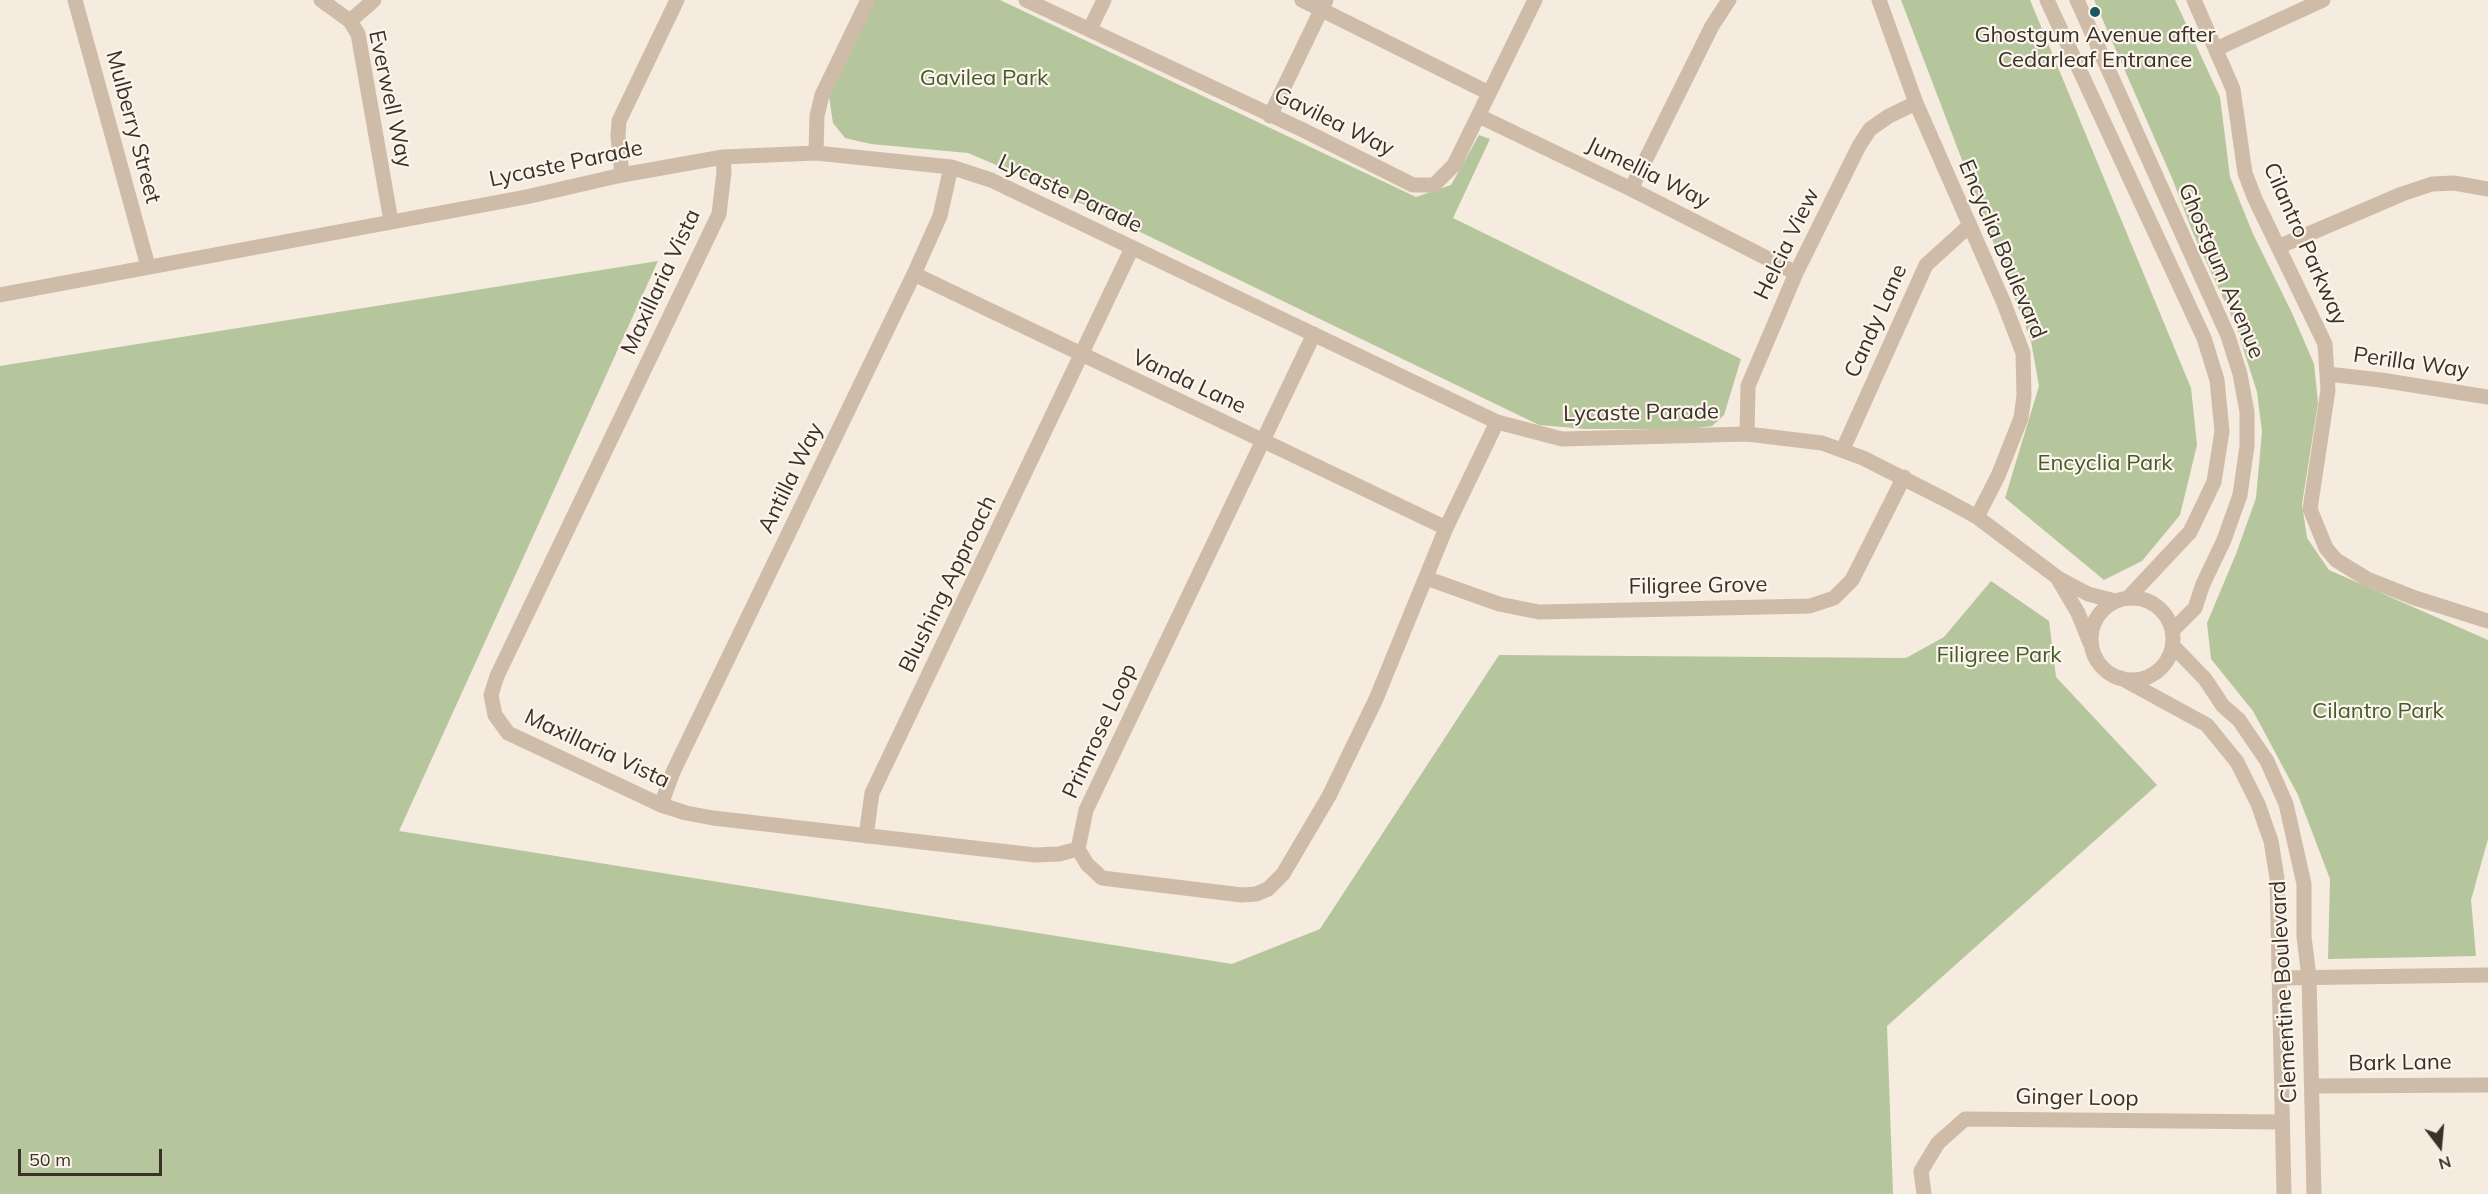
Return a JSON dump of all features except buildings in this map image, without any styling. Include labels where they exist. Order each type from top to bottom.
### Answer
[{"type":"street","name":"Mulberry Street","points":[[75,0],[148,266]]},
{"type":"street","name":"Everwell Way","points":[[321,0],[350,21],[358,34],[391,221]]},
{"type":"street","points":[[350,21],[374,0]]},
{"type":"street","points":[[622,174],[618,136],[619,120],[677,0]]},
{"type":"street","points":[[816,153],[817,116],[822,95],[868,0]]},
{"type":"street","name":"Gavilea Way","points":[[1026,0],[1303,130],[1413,185],[1434,185],[1454,165],[1535,0]]},
{"type":"street","points":[[1090,29],[1104,0]]},
{"type":"street","points":[[1302,0],[1324,5],[1489,93]]},
{"type":"street","points":[[1631,189],[1712,26],[1729,0]]},
{"type":"street","name":"Encyclia Boulevard","points":[[1879,0],[1916,103],[2004,301],[2023,354],[2024,396],[2021,418],[2016,434],[1977,517]]},
{"type":"street","name":"Ghostgum Avenue","points":[[2047,0],[2204,338],[2217,380],[2222,431],[2214,482],[2190,532],[2121,600]]},
{"type":"street","name":"Ghostgum Avenue","points":[[2077,0],[2228,336],[2240,374],[2247,412],[2247,446],[2240,495],[2195,608],[2173,630]]},
{"type":"street","name":"Cilantro Parkway","points":[[2194,0],[2233,89],[2246,173],[2278,247],[2325,344],[2328,390],[2310,509],[2326,548],[2336,560],[2367,579],[2415,598],[2488,621]]},
{"type":"street","points":[[2216,49],[2323,0]]},
{"type":"street","points":[[1270,116],[1324,5]]},
{"type":"street","name":"Helcia View","points":[[1747,434],[1748,386],[1796,273],[1870,129],[1889,116],[1916,103]]},
{"type":"street","name":"Jumellia Way","points":[[1479,116],[1631,189],[1796,273]]},
{"type":"street","name":"Lycaste Parade","points":[[0,295],[526,197],[622,174],[723,157],[816,153],[951,167],[991,180],[1497,422],[1562,439],[1747,434],[1822,443],[1843,449],[1904,477],[1977,517],[2058,578],[2088,594],[2121,600]]},
{"type":"street","name":"Maxillaria Vista","points":[[723,157],[724,172],[719,214],[497,676],[491,695],[495,715],[508,733],[661,805],[713,818],[1035,855],[1059,854],[1078,849]]},
{"type":"street","name":"Antilla Way","points":[[661,805],[673,772],[914,274],[940,216],[951,167]]},
{"type":"street","points":[[2278,247],[2402,194],[2432,184],[2454,183],[2488,189]]},
{"type":"street","name":"Candy Lane","points":[[1843,449],[1926,265],[1970,225]]},
{"type":"street","name":"Blushing Approach","points":[[866,836],[872,793],[1132,248]]},
{"type":"street","name":"Vanda Lane","points":[[914,274],[1446,528]]},
{"type":"street","name":"Primrose Loop","points":[[1078,849],[1086,810],[1314,334]]},
{"type":"street","name":"Perilla Way","points":[[2326,374],[2488,397]]},
{"type":"street","points":[[1078,849],[1087,864],[1102,878],[1242,895],[1256,894],[1268,889],[1283,874],[1329,796],[1389,672],[1446,528],[1497,422]]},
{"type":"street","name":"Filigree Grove","points":[[1426,578],[1499,604],[1539,612],[1810,606],[1834,598],[1852,580],[1904,477]]},
{"type":"street","name":"Lycaste Parade","points":[[2058,578],[2078,613],[2092,649]]},
{"type":"street","points":[[2143,599],[2157,605],[2167,616],[2173,630],[2174,647],[2166,663],[2146,678],[2133,680],[2108,672],[2098,662],[2092,649],[2091,635],[2095,621],[2103,610],[2121,600],[2143,599]]},
{"type":"street","name":"Clementine Boulevard","points":[[2174,647],[2205,679],[2223,706],[2239,720],[2267,761],[2286,804],[2304,884],[2304,937],[2310,977],[2314,1194]]},
{"type":"street","name":"Clementine Boulevard","points":[[2121,678],[2207,725],[2237,762],[2258,804],[2271,841],[2277,878],[2284,1194]]},
{"type":"street","points":[[2279,978],[2488,975]]},
{"type":"street","name":"Bark Lane","points":[[2312,1086],[2488,1085]]},
{"type":"street","name":"Ginger Loop","points":[[1924,1194],[1921,1171],[1938,1143],[1965,1119],[2281,1122]]},
{"type":"green space","name":"Gavilea Park","points":[[874,0],[1000,0],[1416,197],[1451,185],[1479,135],[1490,139],[1453,218],[1741,359],[1724,415],[1712,426],[1690,429],[1586,429],[1539,425],[1041,184],[968,153],[871,144],[845,138],[833,123],[829,97]]},
{"type":"green space","name":"Encyclia Park","points":[[1901,0],[2030,0],[2191,388],[2197,445],[2180,515],[2142,561],[2104,580],[2005,498],[2039,386],[2031,341]]},
{"type":"green space","name":"Cilantro Park","points":[[2094,0],[2175,0],[2220,97],[2230,177],[2253,234],[2314,364],[2318,403],[2302,504],[2307,538],[2329,570],[2488,640],[2488,839],[2471,900],[2476,956],[2328,959],[2330,879],[2298,795],[2253,711],[2211,659],[2207,623],[2236,554],[2256,498],[2262,432],[2257,392],[2236,326],[2193,233],[2172,178]]},
{"type":"green space","name":"Filigree Park","points":[[658,261],[399,831],[1232,964],[1320,929],[1499,655],[1906,658],[1944,637],[1991,581],[2049,621],[2056,677],[2157,785],[1887,1026],[1893,1194],[0,1194],[0,366]]},
{"type":"place","name":"Ghostgum Avenue after Cedarleaf Entrance","points":[[2095,12]]}]
